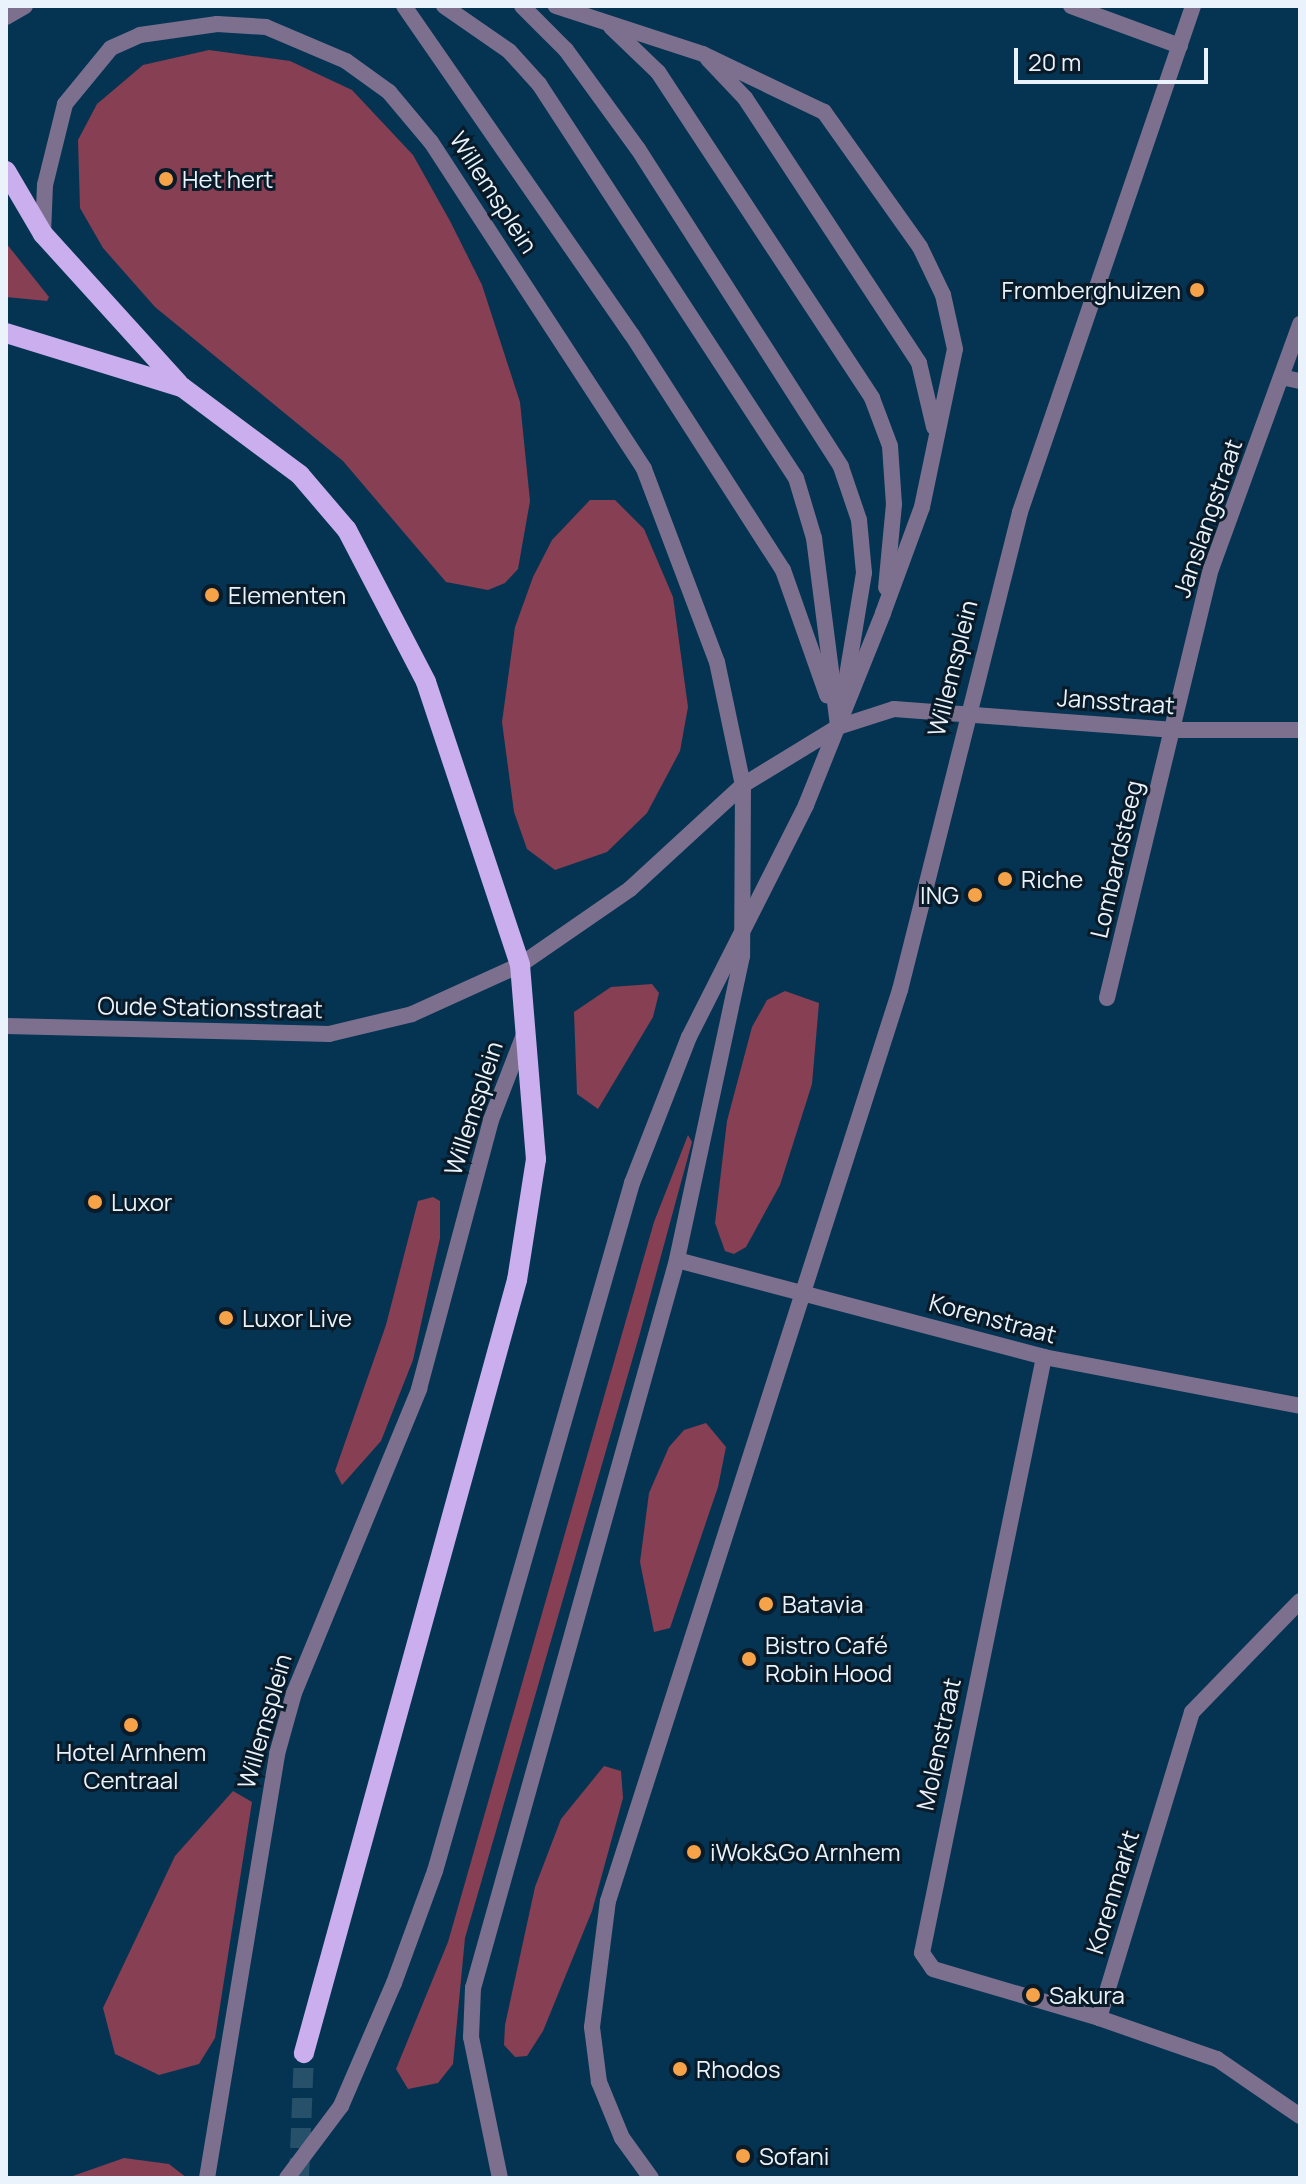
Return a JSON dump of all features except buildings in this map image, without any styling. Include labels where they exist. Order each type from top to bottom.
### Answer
[{"type":"main road","points":[[6,171],[43,234],[182,387],[300,475],[347,530],[420,668],[461,767],[520,965],[528,1025]]},
{"type":"main road","points":[[6,333],[182,387]]},
{"type":"main road","name":"Willemsplein","points":[[304,2053],[517,1280],[536,1159],[528,1025]]},
{"type":"street","points":[[6,17],[25,6]]},
{"type":"street","points":[[404,6],[632,335],[783,570],[838,727]]},
{"type":"street","points":[[444,6],[509,51],[539,84],[796,478],[814,538],[838,727]]},
{"type":"street","points":[[522,6],[566,50],[638,149],[841,467],[859,520],[864,573],[838,727]]},
{"type":"street","points":[[287,2178],[341,2106],[400,1969],[435,1871],[610,1249],[689,1037],[838,727],[883,613],[922,507],[955,349],[943,295],[920,247],[824,112],[703,54],[556,6]]},
{"type":"street","points":[[1071,6],[1180,46]]},
{"type":"street","name":"Willemsplein","points":[[651,2178],[622,2138],[599,2082],[592,2027],[608,1901],[807,1292],[900,990],[1020,512],[1193,6]]},
{"type":"street","name":"Willemsplein","points":[[43,234],[45,185],[65,104],[86,71],[140,35],[190,25],[266,27],[346,61],[389,92],[431,142],[644,469],[717,662],[743,785],[746,922],[677,1260],[473,1988],[471,2037],[497,2173]]},
{"type":"street","points":[[609,25],[658,72],[872,398],[890,446],[894,504],[883,613]]},
{"type":"street","points":[[703,54],[745,98],[919,363],[936,441]]},
{"type":"street","name":"Janslangstraat","points":[[1171,730],[1211,569],[1300,324]]},
{"type":"street","points":[[1281,377],[1300,381]]},
{"type":"street","name":"Willemsplein","points":[[412,1014],[520,965],[630,889],[743,785],[838,727],[894,709],[928,712]]},
{"type":"street","name":"Jansstraat","points":[[928,712],[1171,730],[1300,730]]},
{"type":"street","name":"Lombardsteeg","points":[[1107,998],[1171,730]]},
{"type":"street","name":"Oude Stationsstraat","points":[[6,1026],[329,1034],[412,1014]]},
{"type":"street","name":"Willemsplein","points":[[207,2178],[277,1754],[305,1666],[419,1389],[491,1120],[528,1025]]},
{"type":"street","name":"Korenstraat","points":[[677,1260],[1044,1357],[1300,1406]]},
{"type":"street","name":"Molenstraat","points":[[1044,1357],[922,1953],[933,1969],[1099,2018]]},
{"type":"street","name":"Korenmarkt","points":[[1099,2018],[1192,1712],[1300,1601]]},
{"type":"street","points":[[1099,2018],[1217,2059],[1300,2116]]},
{"type":"shaded area","points":[[209,50],[290,61],[352,90],[413,155],[450,221],[482,285],[520,402],[530,501],[518,569],[505,583],[488,590],[446,582],[343,461],[155,307],[103,248],[80,208],[78,140],[97,104],[143,65]]},
{"type":"shaded area","points":[[6,243],[49,297],[47,301],[6,297]]},
{"type":"shaded area","points":[[590,500],[615,500],[644,529],[673,597],[688,707],[680,751],[647,813],[607,852],[555,870],[527,849],[514,812],[502,722],[515,627],[533,577],[552,540]]},
{"type":"shaded area","points":[[652,984],[659,993],[653,1017],[598,1109],[577,1094],[574,1012],[611,987]]},
{"type":"shaded area","points":[[785,991],[819,1003],[812,1084],[780,1185],[746,1247],[734,1254],[725,1251],[715,1223],[727,1121],[752,1027],[767,1000]]},
{"type":"shaded area","points":[[688,1135],[692,1142],[640,1333],[465,1938],[453,2064],[438,2083],[408,2089],[396,2069],[448,1942],[654,1222]]},
{"type":"shaded area","points":[[433,1197],[440,1201],[440,1238],[413,1360],[381,1441],[342,1485],[335,1471],[386,1325],[418,1201]]},
{"type":"shaded area","points":[[706,1423],[726,1447],[718,1487],[670,1628],[654,1632],[640,1562],[649,1493],[669,1447],[684,1430]]},
{"type":"shaded area","points":[[604,1766],[621,1771],[623,1798],[592,1911],[543,2031],[527,2056],[515,2057],[504,2045],[505,2025],[535,1887],[561,1819]]},
{"type":"shaded area","points":[[233,1791],[252,1802],[215,2038],[199,2064],[159,2075],[115,2054],[103,2008],[175,1856]]},
{"type":"shaded area","points":[[124,2158],[169,2164],[187,2178],[67,2178]]},
{"type":"tunnel","points":[[299,2178],[304,2053]]},
{"type":"place","name":"Het hert","points":[[166,179]]},
{"type":"place","name":"Fromberghuizen","points":[[1197,290]]},
{"type":"place","name":"Elementen","points":[[212,595]]},
{"type":"place","name":"Riche","points":[[1005,879]]},
{"type":"place","name":"ING","points":[[975,895]]},
{"type":"place","name":"Luxor","points":[[95,1202]]},
{"type":"place","name":"Luxor Live","points":[[226,1318]]},
{"type":"place","name":"Batavia","points":[[766,1604]]},
{"type":"place","name":"Bistro Café Robin Hood","points":[[749,1659]]},
{"type":"place","name":"Hotel Arnhem Centraal","points":[[131,1725]]},
{"type":"place","name":"iWok&Go Arnhem","points":[[694,1852]]},
{"type":"place","name":"Sakura","points":[[1033,1995]]},
{"type":"place","name":"Rhodos","points":[[680,2069]]},
{"type":"place","name":"Sofani","points":[[743,2156]]}]
